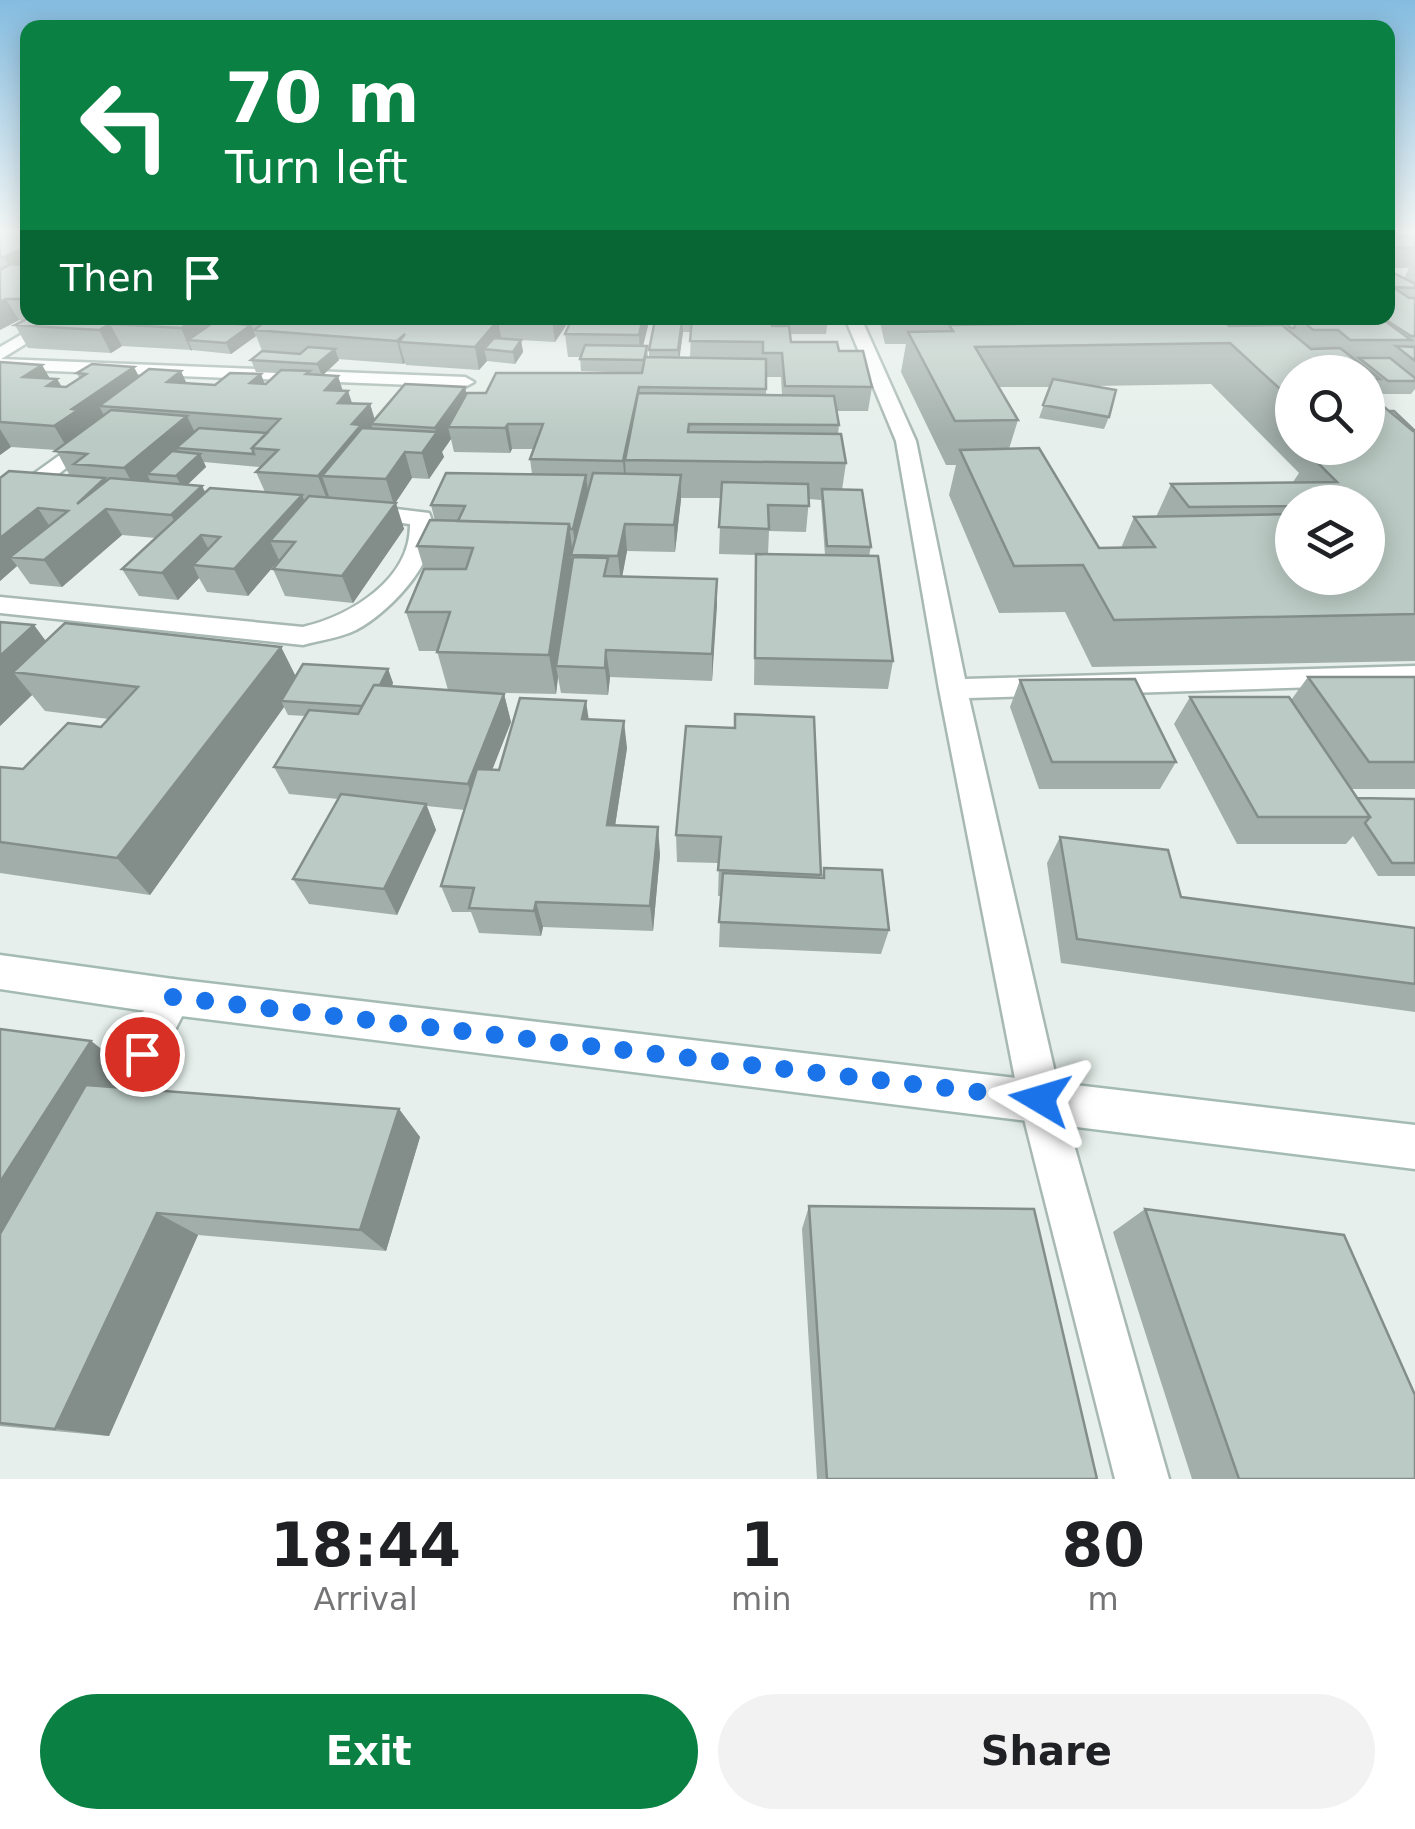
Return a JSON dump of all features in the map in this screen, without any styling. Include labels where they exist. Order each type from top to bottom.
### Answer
[{"type":"street","points":[[0,354],[48,325]]},
{"type":"street","points":[[856,325],[906,441],[953,689],[1040,1099],[1142,1479]]},
{"type":"street","points":[[1241,325],[1284,355]]},
{"type":"street","points":[[0,364],[464,382]]},
{"type":"street","points":[[148,396],[178,373]]},
{"type":"street","points":[[0,509],[102,431]]},
{"type":"street","points":[[0,487],[65,492]]},
{"type":"street","points":[[0,605],[303,636],[347,625],[396,588],[424,533],[421,518],[345,512]]},
{"type":"street","points":[[953,689],[1415,675]]},
{"type":"street","points":[[0,972],[173,997],[1415,1147]]},
{"type":"street","points":[[86,1160],[173,997]]},
{"type":"building","points":[[1395,300],[1415,300],[1415,336],[1394,325]]},
{"type":"building","points":[[20,322],[108,325],[99,330],[15,325]]},
{"type":"building","points":[[128,325],[186,325],[181,328]]},
{"type":"building","points":[[210,325],[251,325],[226,343],[188,340]]},
{"type":"building","points":[[261,325],[494,325],[475,347],[399,342],[405,334],[397,341],[254,330]]},
{"type":"building","points":[[569,325],[641,325],[639,335],[565,334]]},
{"type":"building","points":[[654,325],[681,325],[678,350],[649,350]]},
{"type":"building","points":[[691,325],[789,326],[791,342],[837,342],[839,351],[863,351],[872,387],[785,386],[782,353],[763,353],[763,342],[690,341]]},
{"type":"building","points":[[949,325],[1282,325],[1311,349],[1340,348],[1349,355],[1275,355],[1275,384],[1230,343],[975,347],[1018,420],[955,421],[908,332],[953,331]]},
{"type":"building","points":[[1307,325],[1391,325],[1411,340],[1350,340],[1338,330],[1313,330]]},
{"type":"building","points":[[494,338],[521,340],[513,352],[484,349]]},
{"type":"building","points":[[585,345],[647,346],[644,360],[580,359]]},
{"type":"building","points":[[1396,346],[1415,347],[1415,361]]},
{"type":"building","points":[[308,347],[335,349],[317,364],[251,360],[262,351],[300,354]]},
{"type":"building","points":[[645,357],[766,359],[766,389],[639,387],[623,461],[530,459],[543,424],[448,427],[467,393],[486,393],[496,373],[642,373]]},
{"type":"building","points":[[1385,358],[1415,378],[1415,381],[1388,381]]},
{"type":"building","points":[[0,362],[42,365],[23,377],[57,379],[47,386],[66,387],[86,374],[77,373],[92,364],[134,367],[54,426],[0,422]]},
{"type":"building","points":[[149,369],[181,371],[167,382],[215,385],[230,373],[261,374],[250,383],[266,384],[281,370],[310,371],[306,374],[338,376],[325,390],[348,391],[338,403],[370,404],[352,424],[361,425],[318,476],[256,472],[278,450],[252,448],[280,419],[99,406]]},
{"type":"building","points":[[1053,379],[1116,390],[1109,417],[1043,405]]},
{"type":"building","points":[[405,384],[465,387],[435,428],[371,424]]},
{"type":"building","points":[[638,393],[834,396],[839,425],[689,424],[688,432],[841,434],[846,463],[625,460]]},
{"type":"building","points":[[1385,408],[1415,432],[1415,614],[1114,620],[1083,565],[1014,566],[960,450],[1039,448],[1099,548],[1155,547],[1134,517],[1275,514],[1275,595],[1385,595],[1385,485],[1275,485],[1275,506],[1189,507],[1171,484],[1337,482],[1320,465],[1385,465]]},
{"type":"building","points":[[111,410],[187,416],[124,468],[74,464],[87,454],[55,451]]},
{"type":"building","points":[[1389,411],[1394,411],[1415,431],[1413,431]]},
{"type":"building","points":[[199,428],[267,433],[252,448],[254,454],[176,448]]},
{"type":"building","points":[[362,428],[437,432],[422,453],[405,452],[386,479],[322,476]]},
{"type":"building","points":[[172,451],[200,454],[176,476],[147,474]]},
{"type":"building","points":[[9,471],[105,478],[77,504],[110,478],[202,486],[171,515],[106,509],[44,560],[10,557],[68,511],[38,508],[0,538],[0,478]]},
{"type":"building","points":[[446,473],[586,475],[570,529],[569,524],[458,521],[465,506],[431,505]]},
{"type":"building","points":[[593,473],[681,475],[674,525],[625,524],[618,556],[571,555]]},
{"type":"building","points":[[722,482],[808,484],[809,506],[768,505],[769,529],[719,527]]},
{"type":"building","points":[[210,488],[302,495],[234,569],[193,565],[220,537],[201,535],[162,573],[122,569]]},
{"type":"building","points":[[822,489],[862,490],[871,547],[827,546]]},
{"type":"building","points":[[309,496],[396,503],[342,576],[273,569],[295,542],[270,541]]},
{"type":"building","points":[[430,520],[569,524],[549,655],[437,652],[450,612],[406,612],[424,569],[466,569],[473,548],[417,546]]},
{"type":"building","points":[[756,554],[878,556],[893,661],[755,658]]},
{"type":"building","points":[[573,557],[608,558],[604,576],[717,579],[712,654],[606,650],[605,668],[556,666]]},
{"type":"building","points":[[0,622],[34,625],[0,656]]},
{"type":"building","points":[[65,623],[281,647],[117,858],[0,842],[0,767],[23,769],[68,723],[101,727],[138,687],[13,672]]},
{"type":"building","points":[[303,664],[388,669],[362,706],[281,701]]},
{"type":"building","points":[[1308,677],[1415,677],[1415,762],[1369,762]]},
{"type":"building","points":[[1135,679],[1176,762],[1052,762],[1020,680]]},
{"type":"building","points":[[374,685],[504,694],[468,784],[274,767],[309,710],[358,714]]},
{"type":"building","points":[[1190,697],[1289,697],[1370,817],[1258,817]]},
{"type":"building","points":[[520,698],[586,701],[582,719],[624,721],[607,825],[658,827],[650,906],[536,902],[534,911],[469,908],[474,888],[441,886],[477,769],[499,770]]},
{"type":"building","points":[[735,714],[814,717],[821,875],[718,870],[721,837],[676,835],[686,726],[735,728]]},
{"type":"building","points":[[341,794],[426,804],[384,889],[293,879]]},
{"type":"building","points":[[1357,798],[1415,799],[1415,863],[1392,863],[1365,823],[1370,817]]},
{"type":"building","points":[[1060,837],[1168,850],[1181,897],[1415,928],[1415,984],[1077,939]]},
{"type":"building","points":[[824,868],[882,870],[889,930],[719,922],[723,873],[824,878]]},
{"type":"building","points":[[0,1029],[91,1041],[0,1182]]},
{"type":"building","points":[[86,1085],[399,1109],[360,1230],[157,1213],[55,1429],[0,1423],[0,1234]]},
{"type":"building","points":[[809,1206],[1034,1209],[1097,1479],[827,1479]]},
{"type":"building","points":[[1145,1209],[1344,1235],[1415,1395],[1415,1479],[1239,1479]]},
{"type":"route","points":[[142,1054],[173,997],[1040,1099]]}]
